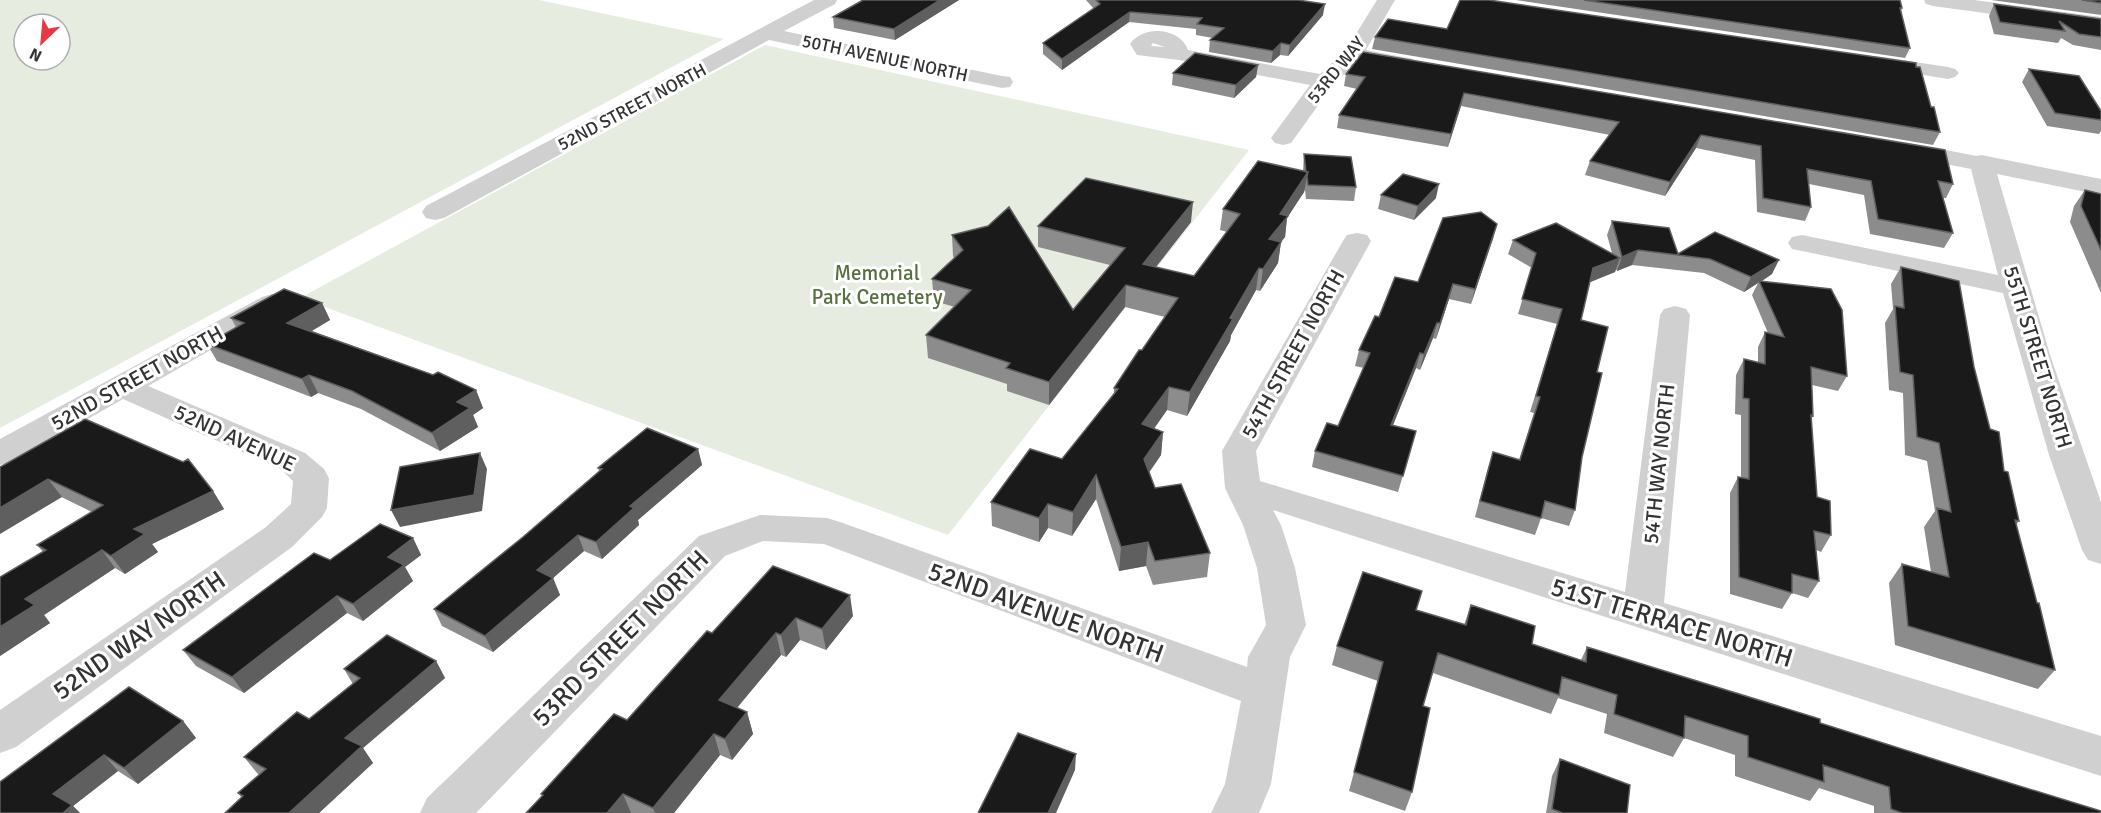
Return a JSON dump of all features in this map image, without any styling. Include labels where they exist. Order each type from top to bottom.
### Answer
[{"type":"street","name":"52ND STREET NORTH","points":[[435,212],[828,0]]},
{"type":"street","name":"53RD WAY","points":[[1283,138],[1324,81],[1354,54],[1386,0]]},
{"type":"street","points":[[1934,0],[2101,23]]},
{"type":"street","name":"50TH AVENUE NORTH","points":[[768,33],[1002,82]]},
{"type":"street","points":[[1179,54],[1324,81]]},
{"type":"street","points":[[1354,54],[1423,65]]},
{"type":"street","points":[[1853,59],[1947,73]]},
{"type":"street","points":[[1887,146],[1981,162],[2101,187]]},
{"type":"street","name":"55TH STREET NORTH","points":[[1981,162],[2015,287],[2081,501],[2101,550]]},
{"type":"street","name":"54TH STREET NORTH","points":[[1235,813],[1248,784],[1269,657],[1286,625],[1276,568],[1262,525],[1243,488],[1239,451],[1357,241]]},
{"type":"street","points":[[1802,243],[2015,287]]},
{"type":"street","name":"52ND STREET NORTH","points":[[0,454],[274,302]]},
{"type":"street","name":"54TH WAY NORTH","points":[[1643,613],[1675,315]]},
{"type":"street","name":"52ND AVENUE","points":[[123,387],[293,461],[311,478],[309,508],[279,537]]},
{"type":"street","name":"51ST TERRACE NORTH","points":[[1243,488],[2101,756]]},
{"type":"street","name":"53RD STREET NORTH","points":[[444,813],[712,546],[760,528],[826,531]]},
{"type":"street","name":"52ND AVENUE NORTH","points":[[826,531],[1265,692]]},
{"type":"street","name":"52ND WAY NORTH","points":[[0,734],[279,537]]},
{"type":"green space","points":[[0,0],[539,0],[724,39],[0,428]]},
{"type":"green space","name":"Memorial Park Cemetery","points":[[765,45],[1249,150],[948,535],[300,298]]},
{"type":"building","points":[[863,0],[940,0],[894,29],[833,17]]},
{"type":"building","points":[[1096,0],[1298,0],[1325,4],[1290,45],[1281,43],[1273,51],[1210,40],[1224,28],[1197,24],[1202,18],[1130,12],[1062,59],[1043,43],[1100,4]]},
{"type":"building","points":[[1460,0],[1489,0],[1916,63],[1916,67],[1920,67],[1931,107],[1934,107],[1940,132],[1375,37],[1388,19],[1447,29]]},
{"type":"building","points":[[1584,0],[1900,0],[1910,48]]},
{"type":"building","points":[[2082,0],[2101,0],[2101,3]]},
{"type":"building","points":[[1994,4],[2101,19],[2101,37],[2079,34],[2059,21],[2065,31],[2000,22]]},
{"type":"building","points":[[1363,52],[1945,150],[1953,184],[1938,181],[1953,233],[1878,219],[1871,181],[1807,169],[1811,207],[1763,198],[1761,146],[1701,135],[1670,182],[1590,161],[1619,122],[1464,93],[1451,134],[1339,115],[1365,77],[1346,74]]},
{"type":"building","points":[[1195,53],[1258,65],[1236,85],[1173,73]]},
{"type":"building","points":[[2029,69],[2079,76],[2101,111],[2101,120],[2055,113]]},
{"type":"building","points":[[1304,154],[1351,157],[1356,187],[1308,185]]},
{"type":"building","points":[[1258,161],[1308,172],[1280,214],[1288,216],[1269,239],[1281,242],[1263,269],[1259,268],[1230,318],[1233,319],[1190,392],[1169,387],[1142,424],[1163,432],[1144,459],[1155,488],[1181,484],[1210,553],[1155,561],[1148,542],[1121,547],[1096,475],[1073,512],[1048,504],[1039,518],[991,502],[1030,449],[1062,459],[1118,389],[1114,388],[1178,298],[1126,285],[1049,382],[1006,368],[1010,363],[926,335],[971,290],[932,279],[963,250],[952,235],[988,226],[1009,207],[1073,310],[1125,248],[1038,226],[1086,178],[1193,202],[1143,264],[1194,276],[1240,214],[1223,209]]},
{"type":"building","points":[[1403,174],[1439,184],[1418,206],[1381,195]]},
{"type":"building","points":[[2085,190],[2101,194],[2101,250],[2081,206]]},
{"type":"building","points":[[1481,212],[1497,224],[1475,289],[1453,284],[1440,323],[1437,323],[1424,354],[1420,353],[1391,425],[1416,431],[1403,476],[1315,451],[1327,423],[1338,426],[1370,353],[1359,350],[1375,316],[1379,317],[1395,277],[1418,282],[1443,218]]},
{"type":"building","points":[[1612,221],[1669,228],[1678,254],[1715,232],[1779,260],[1751,277],[1710,259],[1638,250],[1622,257]]},
{"type":"building","points":[[1556,223],[1620,258],[1593,268],[1581,320],[1608,327],[1597,372],[1602,373],[1582,457],[1575,510],[1545,501],[1541,518],[1480,501],[1493,452],[1520,460],[1540,397],[1536,396],[1562,309],[1522,299],[1536,253],[1513,240]]},
{"type":"building","points":[[1901,267],[1959,281],[1974,367],[1990,429],[1999,432],[2004,471],[2008,472],[2019,521],[2015,520],[2037,603],[2039,603],[2055,670],[1908,626],[1902,564],[1949,577],[1937,508],[1951,512],[1939,443],[1917,437],[1913,375],[1900,372],[1895,306],[1904,308]]},
{"type":"building","points":[[1759,281],[1831,289],[1842,310],[1847,376],[1811,367],[1813,416],[1811,415],[1817,497],[1830,501],[1831,535],[1814,531],[1819,581],[1792,574],[1792,593],[1739,577],[1738,477],[1749,479],[1749,399],[1743,398],[1744,359],[1765,364],[1765,332],[1784,337]]},
{"type":"building","points":[[284,289],[322,303],[287,323],[433,375],[438,372],[476,390],[457,402],[470,408],[432,433],[352,391],[309,375],[302,379],[207,344],[244,323],[231,318]]},
{"type":"building","points":[[85,419],[183,462],[188,459],[213,491],[134,529],[145,534],[111,556],[102,550],[25,599],[35,605],[0,627],[0,577],[46,550],[37,545],[103,505],[48,479],[0,508],[0,467]]},
{"type":"building","points":[[647,428],[698,449],[630,506],[634,508],[596,542],[578,535],[537,570],[553,578],[485,636],[434,609],[523,537],[602,469],[598,468]]},
{"type":"building","points":[[480,453],[474,495],[391,510],[400,467]]},
{"type":"building","points":[[380,524],[413,538],[388,557],[404,565],[353,604],[337,596],[232,677],[183,650],[314,553],[330,560]]},
{"type":"building","points":[[773,566],[850,595],[822,629],[796,618],[781,635],[776,633],[719,700],[747,712],[725,739],[714,734],[653,808],[623,794],[607,813],[526,813],[614,714],[627,720],[707,631],[712,633]]},
{"type":"building","points":[[1363,572],[1422,591],[1416,610],[1466,625],[1471,605],[1535,626],[1532,644],[1586,662],[1587,647],[1820,719],[1820,723],[2101,811],[2101,813],[1902,813],[1891,809],[1889,787],[1823,765],[1824,782],[1748,757],[1748,736],[1685,716],[1684,738],[1614,714],[1617,695],[1562,677],[1559,695],[1438,653],[1423,706],[1430,708],[1412,792],[1354,772],[1383,662],[1337,646]]},
{"type":"building","points":[[387,635],[436,661],[345,738],[362,746],[289,813],[225,813],[243,796],[238,793],[266,769],[244,757],[297,712],[309,719],[360,678],[344,669]]},
{"type":"building","points":[[129,687],[183,721],[124,768],[104,755],[53,794],[72,805],[63,813],[0,813],[0,782]]},
{"type":"building","points":[[1018,733],[1076,754],[1048,813],[978,813]]},
{"type":"building","points":[[1560,759],[1630,785],[1627,813],[1563,813],[1552,809]]}]
